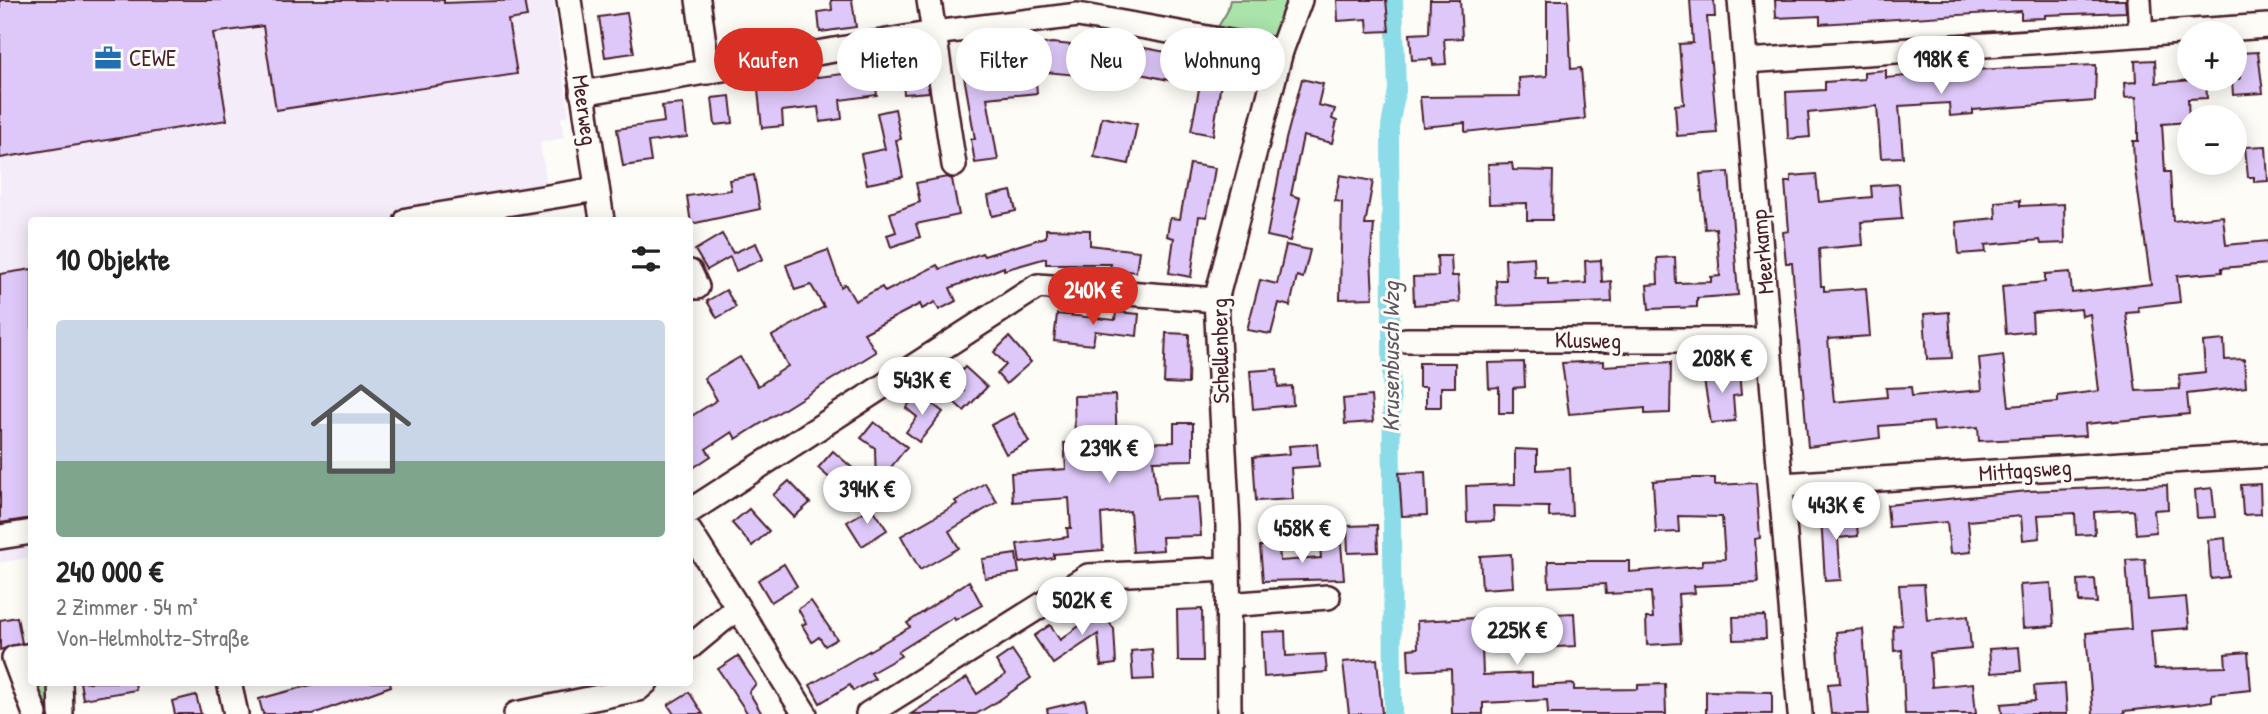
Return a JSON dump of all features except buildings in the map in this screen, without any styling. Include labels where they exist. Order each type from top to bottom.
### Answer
[{"type":"street","name":"Meerweg","points":[[569,0],[602,217]]},
{"type":"street","points":[[698,0],[708,72]]},
{"type":"street","points":[[929,0],[933,28]]},
{"type":"street","name":"Schellenberg","points":[[1285,40],[1300,0]]},
{"type":"street","name":"Meerkamp","points":[[1740,0],[1800,714]]},
{"type":"street","points":[[2139,0],[2141,34]]},
{"type":"street","points":[[942,32],[1078,15],[1160,30]]},
{"type":"street","points":[[1746,61],[2268,26]]},
{"type":"street","points":[[582,93],[837,50]]},
{"type":"street","points":[[942,86],[954,165]]},
{"type":"street","name":"Schellenberg","points":[[1229,714],[1228,569],[1216,300],[1271,91]]},
{"type":"street","points":[[425,217],[597,189]]},
{"type":"street","points":[[693,509],[1038,286],[1216,300]]},
{"type":"street","name":"Klusweg","points":[[1406,340],[1769,340]]},
{"type":"street","name":"Mittagsweg","points":[[1782,485],[2268,454]]},
{"type":"street","points":[[0,537],[28,533]]},
{"type":"street","points":[[693,537],[805,714]]},
{"type":"street","points":[[867,714],[1088,576],[1228,569]]},
{"type":"street","points":[[1228,605],[1328,597]]},
{"type":"street","points":[[693,645],[737,608]]},
{"type":"street","points":[[28,655],[14,657],[34,714]]},
{"type":"street","points":[[60,686],[61,714]]},
{"type":"street","points":[[230,686],[236,714]]},
{"type":"street","points":[[516,714],[638,689],[641,686]]},
{"type":"shaded area","points":[[0,0],[553,0],[569,115],[561,118],[564,138],[540,143],[552,212],[521,217],[28,217],[28,558],[0,563]]},
{"type":"green space","points":[[1230,0],[1293,0],[1284,28],[1217,28],[1227,12]]},
{"type":"green space","points":[[32,686],[47,686],[54,708],[49,714],[37,714]]},
{"type":"waterway","name":"Krusenbusch Wzg","points":[[1393,714],[1390,126],[1397,90],[1394,0]]},
{"type":"place","name":"CEWE","points":[[108,58]]}]
